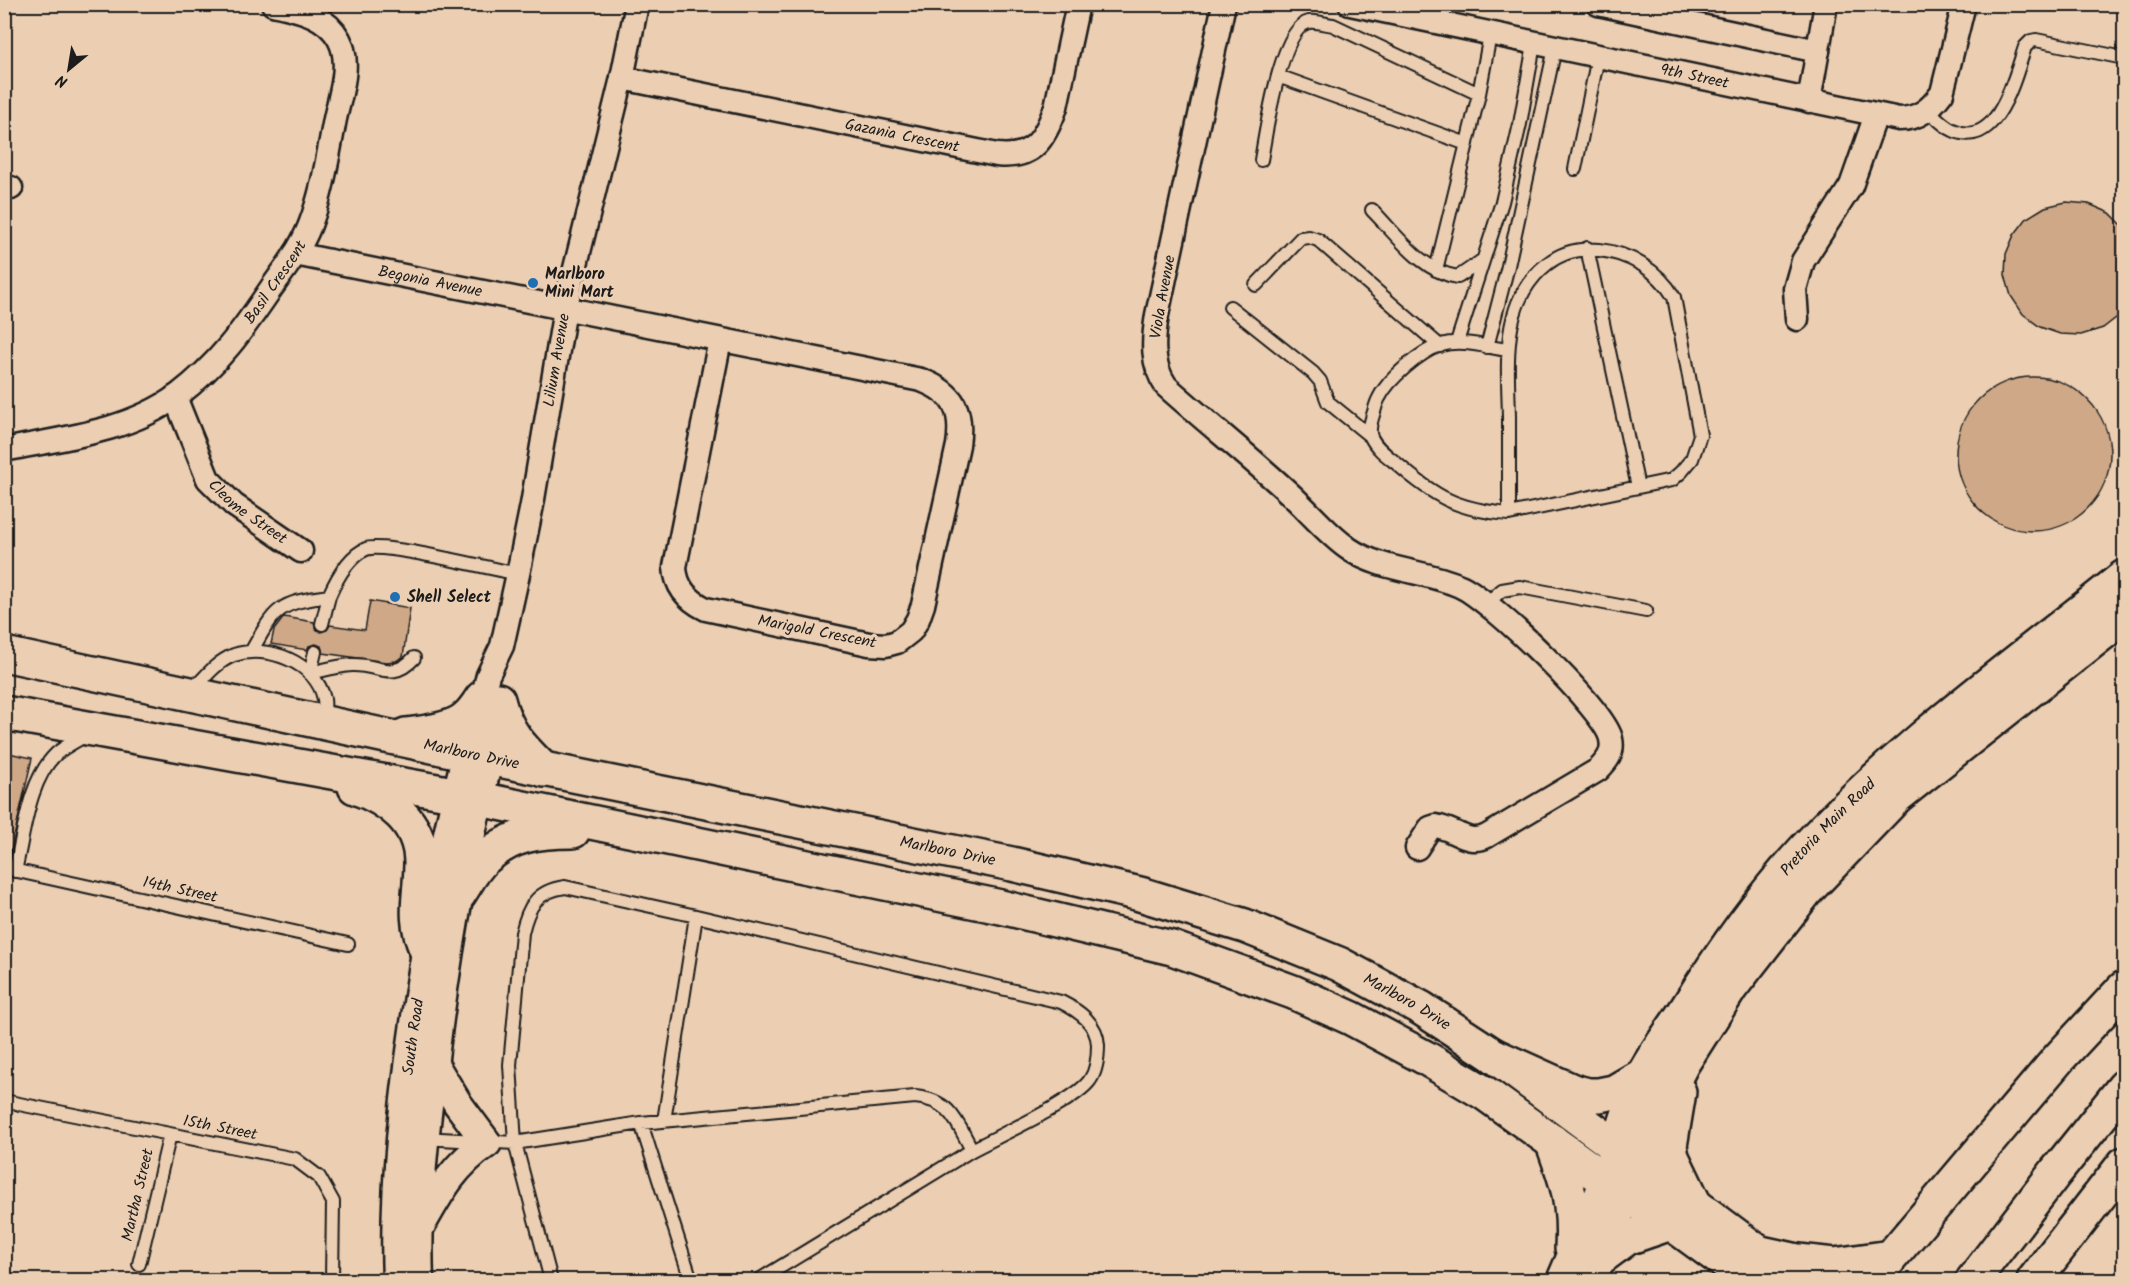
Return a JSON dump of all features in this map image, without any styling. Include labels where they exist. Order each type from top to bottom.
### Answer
[{"type":"main road","name":"Pretoria Main Road","points":[[1627,1157],[1626,1120],[1645,1074],[1716,961],[1762,898],[1805,849],[1868,786],[1914,745],[2124,577]]},
{"type":"main road","name":"Pretoria Main Road","points":[[1627,1157],[1647,1132],[1682,1064],[1731,987],[1806,891],[1885,809],[2124,616]]},
{"type":"main road","name":"Marlboro Drive","points":[[4,654],[544,770],[1012,864],[1195,909],[1245,926],[1339,964],[1421,1008],[1493,1055],[1627,1157],[1683,1214],[1753,1266],[1796,1281]]},
{"type":"main road","points":[[393,737],[439,730],[461,722],[490,699],[525,752],[544,770]]},
{"type":"main road","name":"Marlboro Drive","points":[[4,713],[467,797],[1001,907],[1172,948],[1293,992],[1352,1018],[1424,1056],[1486,1094],[1616,1188],[1683,1214]]},
{"type":"main road","points":[[307,769],[378,797],[392,805],[406,820],[417,839],[419,849],[421,863],[418,922],[426,949]]},
{"type":"main road","points":[[459,894],[484,859],[518,838],[545,831],[623,830]]},
{"type":"main road","points":[[1753,1266],[1798,1261],[1883,1269],[2059,1058],[2124,988]]},
{"type":"main road","points":[[1493,1055],[1588,1095],[1614,1092],[1645,1074]]},
{"type":"main road","points":[[1580,1272],[1627,1238],[1683,1214],[1677,1170],[1670,1146],[1682,1064]]},
{"type":"main road","points":[[1973,1281],[2124,1087]]},
{"type":"main road","points":[[1552,1141],[1572,1205],[1580,1272]]},
{"type":"main road","points":[[1580,1272],[1627,1157]]},
{"type":"main road","points":[[2034,1281],[2124,1164]]},
{"type":"street","name":"Basil Crescent","points":[[4,450],[121,424],[175,397],[213,366],[230,347],[295,254],[310,226],[322,187],[345,63],[339,39],[325,23],[310,14],[273,4]]},
{"type":"street","name":"Lilium Avenue","points":[[478,756],[490,699],[488,675],[501,646],[518,574],[565,309],[622,78],[637,4]]},
{"type":"street","name":"Gazania Crescent","points":[[622,78],[997,155],[1019,154],[1039,142],[1052,119],[1078,4]]},
{"type":"street","name":"Viola Avenue","points":[[1224,4],[1154,332],[1155,363],[1159,376],[1166,386],[1288,492],[1346,547],[1369,560],[1460,586],[1487,603],[1547,660],[1599,716],[1611,737],[1608,760],[1598,770],[1487,837],[1477,840],[1468,839],[1436,826],[1430,828],[1417,848]]},
{"type":"street","name":"9th Street","points":[[1350,4],[1876,115],[1912,119],[1928,110]]},
{"type":"street","points":[[1598,4],[1818,51]]},
{"type":"street","points":[[1809,101],[1827,4]]},
{"type":"street","points":[[1928,110],[1942,93],[1964,4]]},
{"type":"street","points":[[1797,319],[1795,289],[1803,261],[1851,186],[1876,115]]},
{"type":"street","name":"Begonia Avenue","points":[[295,254],[565,309]]},
{"type":"street","name":"Marigold Crescent","points":[[565,309],[720,340],[921,381],[944,392],[959,413],[960,429],[923,605],[911,631],[897,642],[886,645],[869,644],[706,609],[694,603],[679,585],[675,567],[720,340]]},
{"type":"street","name":"Cleome Street","points":[[175,397],[208,479],[234,505],[301,550]]},
{"type":"street","points":[[467,797],[478,756]]},
{"type":"street","name":"South Road","points":[[419,1281],[411,1137],[433,1063],[444,979],[459,894],[467,797]]},
{"type":"street","name":"South Road","points":[[398,1281],[396,1218],[411,1137],[426,949],[467,797]]},
{"type":"street","points":[[417,1232],[441,1187],[470,1154],[501,1143],[458,1104],[433,1063]]},
{"type":"lane","points":[[1261,160],[1280,65],[1296,30],[1309,22],[1333,25],[1479,94]]},
{"type":"lane","points":[[1436,270],[1479,94],[1490,35]]},
{"type":"lane","points":[[1928,110],[1955,132],[1969,133],[1983,130],[1992,124],[2006,100],[2025,47],[2031,41],[2036,40],[2124,58]]},
{"type":"lane","points":[[1457,342],[1502,202],[1520,124],[1545,46]]},
{"type":"lane","points":[[1487,347],[1508,266],[1545,46]]},
{"type":"lane","points":[[1575,169],[1598,57]]},
{"type":"lane","points":[[1278,76],[1467,144]]},
{"type":"lane","points":[[1372,210],[1426,265],[1449,276],[1458,277],[1483,260]]},
{"type":"lane","points":[[1256,285],[1301,238],[1309,237],[1318,240],[1440,346]]},
{"type":"lane","points":[[1587,248],[1638,487]]},
{"type":"lane","points":[[1230,307],[1313,373],[1320,381],[1328,402],[1370,436],[1385,454],[1423,487],[1442,499],[1483,512],[1509,514],[1672,480],[1692,459],[1700,435],[1674,297],[1658,277],[1632,259],[1615,252],[1587,248],[1554,259],[1528,282],[1514,312],[1508,350],[1509,514]]},
{"type":"lane","points":[[1370,436],[1370,423],[1379,397],[1394,378],[1426,352],[1457,342],[1508,350]]},
{"type":"lane","points":[[322,624],[334,584],[347,565],[363,550],[370,548],[393,549],[518,574]]},
{"type":"lane","points":[[1487,603],[1502,590],[1520,587],[1646,611]]},
{"type":"lane","points":[[251,652],[278,610],[287,604],[301,600],[329,596]]},
{"type":"lane","points":[[190,694],[211,670],[234,655],[251,652],[279,655],[293,661],[310,673],[319,686],[324,700],[324,722]]},
{"type":"lane","points":[[310,673],[315,652]]},
{"type":"lane","points":[[310,673],[356,665],[396,671],[405,668],[414,658]]},
{"type":"lane","points":[[10,869],[29,793],[42,771],[56,754],[95,729]]},
{"type":"lane","name":"14th Street","points":[[10,869],[348,944]]},
{"type":"lane","points":[[551,1281],[501,1143],[522,933],[533,903],[550,889],[565,888],[696,916],[1061,1002],[1075,1009],[1087,1019],[1098,1040],[1095,1068],[1090,1080],[1064,1101],[972,1150],[759,1281]]},
{"type":"lane","points":[[664,1121],[696,916]]},
{"type":"lane","points":[[411,1137],[501,1143],[641,1123],[921,1097],[938,1102],[950,1111],[972,1150]]},
{"type":"lane","name":"15th Street","points":[[4,1101],[295,1160],[319,1177],[333,1202],[332,1281]]},
{"type":"lane","points":[[641,1123],[690,1281]]},
{"type":"lane","name":"Martha Street","points":[[139,1264],[170,1134]]},
{"type":"building","points":[[2066,202],[2089,204],[2110,213],[2124,227],[2124,310],[2103,328],[2081,335],[2060,334],[2040,327],[2023,314],[2011,296],[2005,275],[2006,254],[2014,235],[2027,218],[2045,207]]},
{"type":"building","points":[[2033,377],[2062,383],[2076,390],[2087,400],[2097,411],[2104,425],[2110,454],[2104,483],[2097,497],[2087,508],[2076,518],[2062,525],[2033,531],[2004,525],[1990,518],[1979,508],[1969,497],[1962,483],[1956,454],[1962,425],[1969,411],[1979,400],[1990,390],[2004,383]]},
{"type":"building","points":[[370,601],[410,608],[403,657],[396,661],[386,662],[323,653],[321,646],[316,644],[309,646],[307,650],[271,644],[274,630],[284,617],[314,622],[316,629],[321,632],[327,630],[330,625],[365,630]]},
{"type":"building","points":[[4,752],[32,758],[9,859],[4,859]]},
{"type":"place","name":"Marlboro Mini Mart","points":[[533,283]]},
{"type":"place","name":"Shell Select","points":[[395,597]]}]
